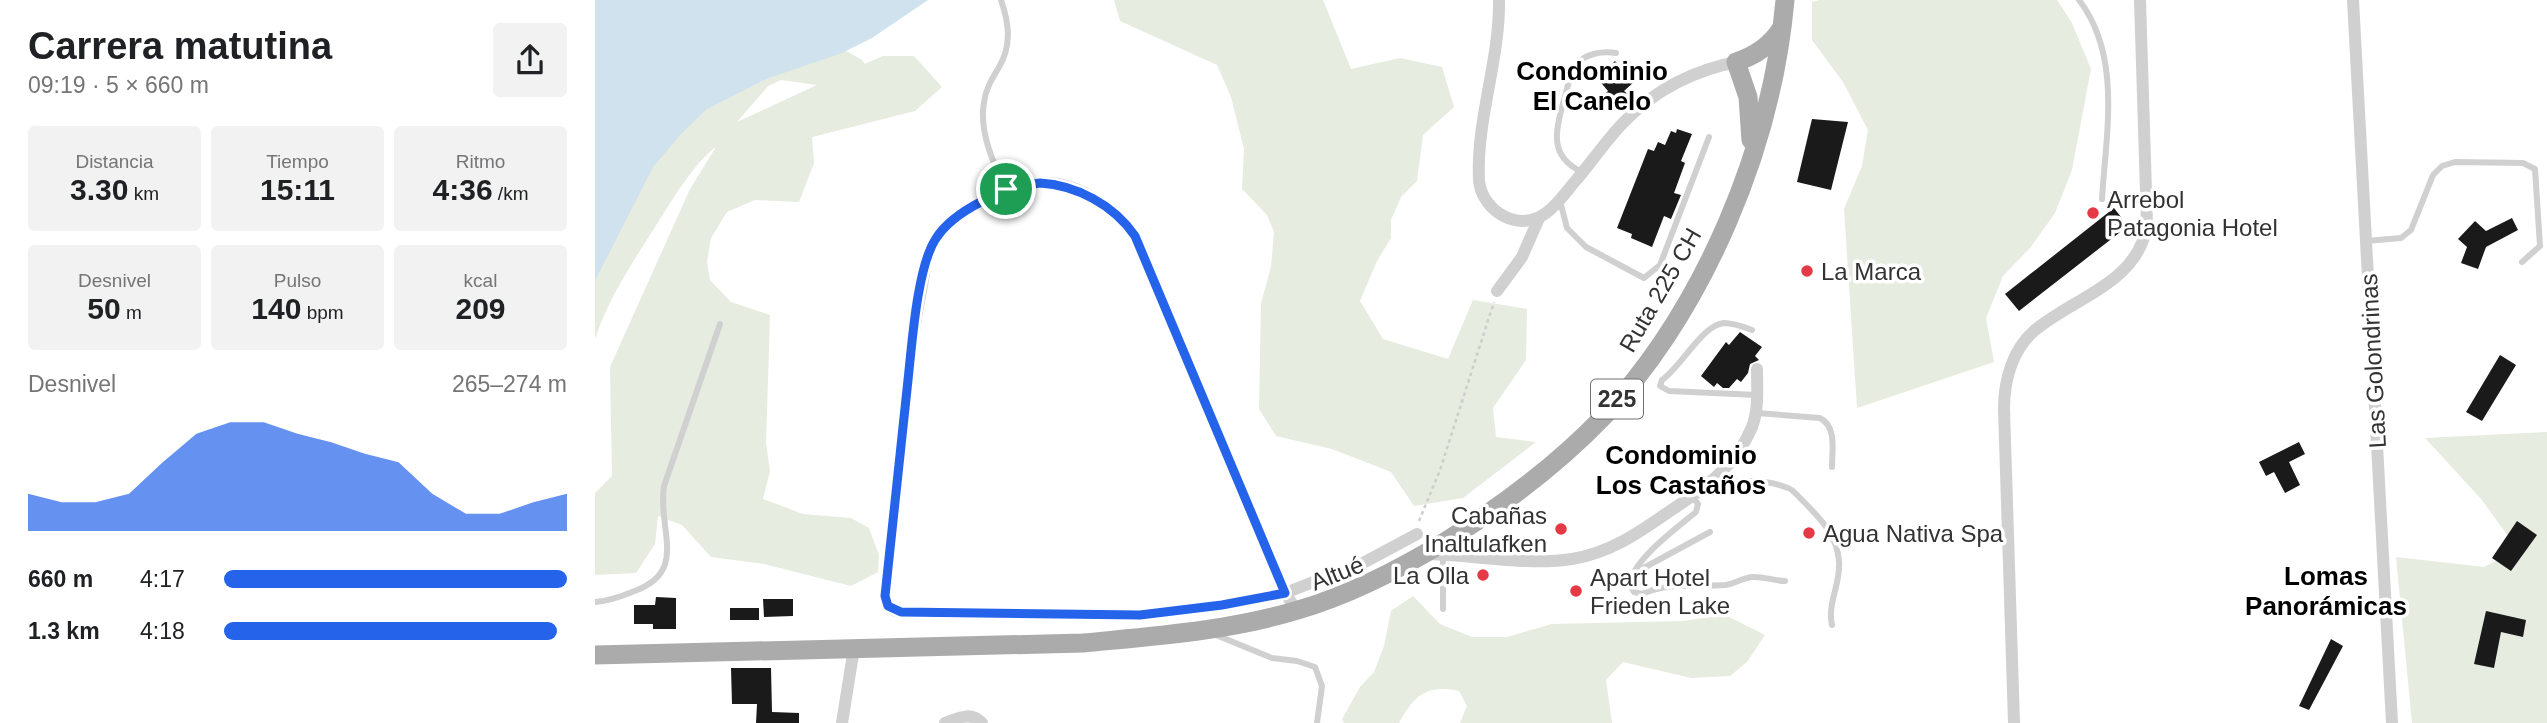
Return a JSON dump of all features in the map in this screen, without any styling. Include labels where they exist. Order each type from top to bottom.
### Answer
[{"type":"main road","name":"Ruta 225 CH","points":[[1434,554],[1566,451],[1603,416],[1638,375],[1673,324],[1714,251],[1749,165],[1769,97],[1785,0]]},
{"type":"main road","points":[[1749,165],[1751,116],[1748,97],[1736,62],[1764,48],[1783,25]]},
{"type":"main road","name":"225","points":[[595,655],[1083,643],[1158,636],[1297,611],[1434,554]]},
{"type":"street","points":[[1499,0],[1482,137],[1481,188],[1489,204],[1503,216],[1521,221],[1539,218]]},
{"type":"street","points":[[2014,723],[2005,386],[2017,352],[2034,331],[2125,270],[2142,246],[2147,224],[2140,0]]},
{"type":"street","name":"Las Golondrinas","points":[[2353,0],[2392,723]]},
{"type":"street","points":[[1497,290],[1522,257],[1539,218],[1583,172],[1621,125],[1647,101],[1679,81],[1698,73],[1736,62],[1777,57]]},
{"type":"street","points":[[1006,189],[1040,183],[1065,185],[1113,211],[1128,225],[1141,248],[1285,593],[1297,611]]},
{"type":"street","name":"Altué","points":[[1006,189],[952,221],[937,237],[928,256],[913,331],[885,596],[888,606],[901,612],[1140,615],[1222,605],[1285,593],[1363,563],[1417,534]]},
{"type":"street","points":[[1434,554],[1540,561],[1589,555],[1625,542],[1706,487],[1729,465],[1746,440],[1757,413],[1757,369]]},
{"type":"street","points":[[842,723],[854,648]]},
{"type":"street","points":[[945,723],[968,716],[975,717],[982,723]]},
{"type":"lane","points":[[1001,0],[1007,20],[1008,44],[986,93],[983,120],[993,159],[1006,189]]},
{"type":"lane","points":[[2079,0],[2090,14],[2103,47],[2108,81],[2102,199]]},
{"type":"lane","points":[[1583,172],[1565,160],[1556,138],[1569,82],[1575,65],[1582,59],[1599,52],[1616,53]]},
{"type":"lane","points":[[1559,199],[1567,228],[1585,247],[1644,278],[1660,265],[1709,137]]},
{"type":"lane","points":[[2366,241],[2401,238],[2411,230],[2433,176],[2442,166],[2455,162],[2523,163],[2535,169],[2540,246],[2522,262]]},
{"type":"lane","points":[[1752,330],[1724,323],[1709,328],[1674,371],[1662,380],[1660,386],[1669,391],[1757,395]]},
{"type":"lane","points":[[595,602],[644,589],[655,582],[662,572],[667,547],[662,510],[664,486],[720,324]]},
{"type":"lane","points":[[1757,413],[1820,418],[1827,422],[1831,428],[1832,467]]},
{"type":"lane","points":[[1785,580],[1753,577],[1726,585],[1676,585],[1642,594],[1631,588],[1630,581],[1649,553],[1696,512],[1697,504],[1692,496],[1726,481],[1754,481],[1790,488],[1821,520],[1833,537],[1837,549],[1839,576],[1830,612],[1832,625]]},
{"type":"lane","points":[[1633,574],[1710,532]]},
{"type":"lane","points":[[1434,554],[1443,609]]},
{"type":"lane","points":[[1203,629],[1272,658],[1297,661],[1315,667],[1322,686],[1317,723]]},
{"type":"path","points":[[1417,534],[1420,516],[1440,470],[1497,290]]},
{"type":"shaded area","points":[[1114,0],[1323,0],[1351,69],[1400,58],[1442,67],[1454,107],[1423,135],[1417,181],[1401,197],[1391,220],[1391,238],[1377,261],[1360,301],[1383,339],[1448,359],[1473,300],[1527,309],[1526,360],[1493,408],[1496,437],[1536,442],[1463,498],[1414,506],[1391,472],[1332,449],[1276,436],[1259,409],[1261,303],[1271,267],[1274,232],[1267,215],[1242,189],[1244,149],[1231,97],[1217,65],[1120,21]]},
{"type":"shaded area","points":[[2057,0],[2072,23],[2091,69],[2072,170],[2055,213],[2030,248],[2003,276],[1986,318],[1994,362],[1857,408],[1844,209],[1862,166],[1868,130],[1843,82],[1812,40],[1812,2]]},
{"type":"shaded area","points":[[836,45],[865,64],[883,56],[914,56],[942,87],[915,111],[812,137],[814,163],[799,202],[755,200],[727,212],[711,238],[707,262],[710,280],[731,302],[770,315],[766,443],[770,471],[763,499],[803,514],[851,518],[869,528],[879,555],[878,572],[851,586],[764,564],[711,557],[682,525],[658,516],[655,544],[636,573],[595,575],[595,493],[612,476],[610,367],[690,189],[716,147],[686,180],[641,249],[616,291],[595,339],[595,93]],"holes":[[[781,80],[817,85],[737,122],[768,86]]]},
{"type":"shaded area","points":[[2547,432],[2547,723],[2412,723],[2396,557],[2484,567],[2518,550],[2482,500],[2425,438]]},
{"type":"shaded area","points":[[1413,596],[1440,624],[1472,637],[1507,637],[1552,624],[1683,621],[1725,615],[1765,635],[1747,662],[1730,676],[1691,678],[1623,662],[1606,680],[1612,723],[1460,723],[1467,706],[1459,691],[1438,689],[1416,699],[1399,723],[1344,723],[1342,719],[1360,687],[1374,672],[1384,646],[1391,611]]},
{"type":"water","points":[[595,0],[928,0],[872,38],[842,53],[766,79],[707,109],[653,167],[595,281]]},
{"type":"building","points":[[1615,61],[1634,82],[1624,91],[1630,96],[1615,109],[1611,104],[1602,113],[1594,104],[1608,91],[1597,78]]},
{"type":"building","points":[[1812,119],[1848,122],[1831,190],[1797,182]]},
{"type":"building","points":[[1677,129],[1692,134],[1681,161],[1685,163],[1674,193],[1681,195],[1671,219],[1664,216],[1652,247],[1631,238],[1632,234],[1617,228],[1648,149],[1654,151],[1658,142],[1665,145],[1671,131],[1676,133]]},
{"type":"building","points":[[2114,208],[2128,226],[2019,311],[2005,294]]},
{"type":"building","points":[[2512,218],[2518,230],[2486,247],[2478,269],[2461,263],[2467,247],[2458,239],[2475,221],[2486,231]]},
{"type":"building","points":[[1740,332],[1762,347],[1755,356],[1759,360],[1750,364],[1748,373],[1741,382],[1737,379],[1729,388],[1723,388],[1717,383],[1714,387],[1701,376],[1726,342],[1729,345]]},
{"type":"building","points":[[2500,355],[2516,365],[2482,421],[2466,412]]},
{"type":"building","points":[[2299,442],[2305,454],[2289,462],[2300,485],[2285,493],[2274,472],[2266,476],[2259,462]]},
{"type":"building","points":[[2517,521],[2537,535],[2511,571],[2492,558]]},
{"type":"building","points":[[656,597],[676,598],[676,629],[653,629],[653,624],[634,624],[634,605],[655,605]]},
{"type":"building","points":[[763,599],[793,599],[793,616],[764,617]]},
{"type":"building","points":[[730,608],[759,608],[759,620],[730,620]]},
{"type":"building","points":[[2486,611],[2526,620],[2523,637],[2501,632],[2494,668],[2474,664]]},
{"type":"building","points":[[2331,639],[2343,646],[2309,710],[2299,706]]},
{"type":"building","points":[[731,668],[771,668],[772,712],[799,713],[799,723],[756,723],[757,704],[732,704]]},
{"type":"place","name":"Arrebol Patagonia Hotel","points":[[2093,213]]},
{"type":"place","name":"La Marca","points":[[1807,271]]},
{"type":"place","name":"Cabañas Inaltulafken","points":[[1561,529]]},
{"type":"place","name":"Agua Nativa Spa","points":[[1809,533]]},
{"type":"place","name":"La Olla","points":[[1483,575]]},
{"type":"place","name":"Apart Hotel Frieden Lake","points":[[1576,591]]},
{"type":"district","name":"Condominio El Canelo","points":[[1592,86]]},
{"type":"district","name":"Condominio Los Castaños","points":[[1681,470]]},
{"type":"district","name":"Lomas Panorámicas","points":[[2326,591]]},
{"type":"route","points":[[1040,183],[1065,185],[1104,205],[1128,225],[1141,248],[1285,593],[1222,605],[1140,615],[896,612],[888,606],[885,596],[913,331],[925,266],[937,237],[952,221],[1006,189],[1040,183]]}]
